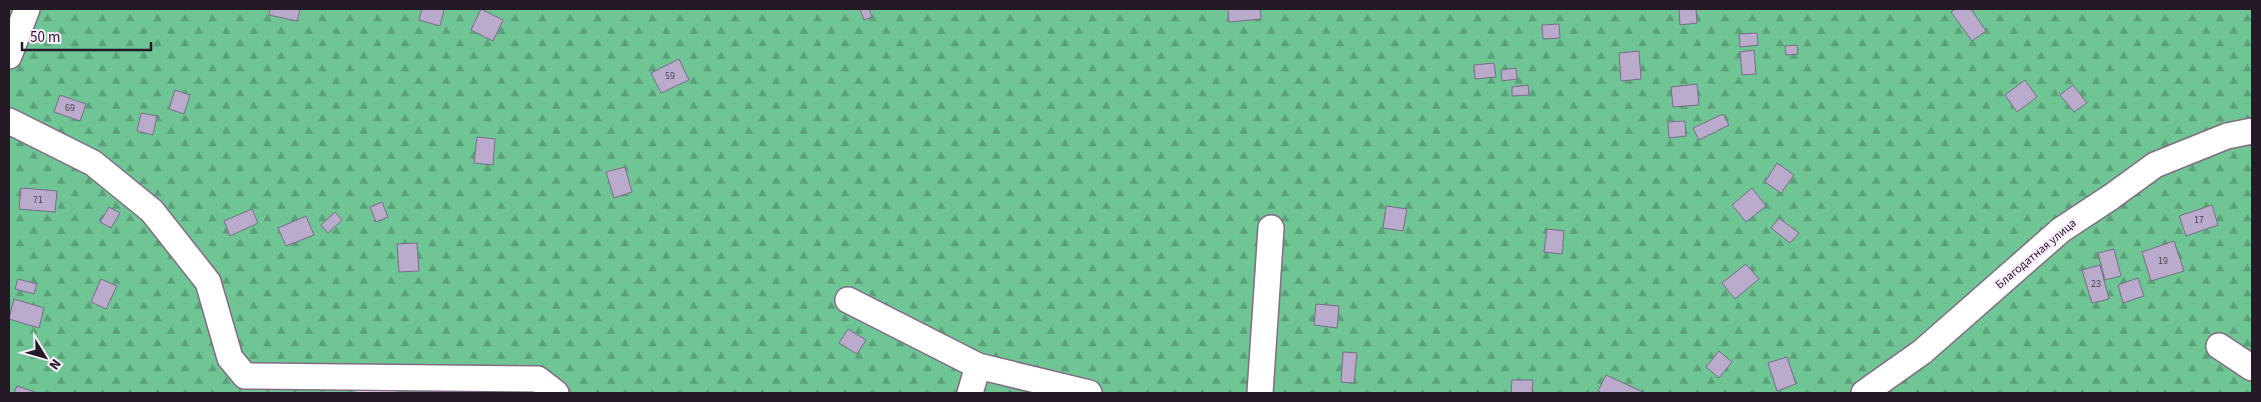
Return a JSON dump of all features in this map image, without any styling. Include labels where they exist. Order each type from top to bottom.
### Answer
[{"type":"street","points":[[9,55],[27,9]]},
{"type":"street","points":[[9,121],[93,164],[152,211],[208,282],[230,358],[245,376],[538,380],[556,393]]},
{"type":"street","name":"Благодатная улица","points":[[1864,393],[1922,352],[2061,230],[2155,165],[2227,136],[2252,131]]},
{"type":"street","points":[[1260,393],[1271,228]]},
{"type":"street","points":[[848,300],[978,366],[1089,393]]},
{"type":"street","points":[[2219,346],[2252,368]]},
{"type":"street","points":[[970,393],[978,366]]},
{"type":"green space","points":[[9,9],[2252,9],[2252,393],[398,393],[383,377],[353,393],[9,393]]},
{"type":"building","points":[[270,9],[300,9],[297,21],[269,15]]},
{"type":"building","points":[[422,9],[444,9],[440,26],[419,20]]},
{"type":"building","points":[[481,9],[503,20],[493,41],[471,30]]},
{"type":"building","points":[[860,9],[869,9],[872,17],[864,20]]},
{"type":"building","points":[[1228,9],[1260,9],[1261,19],[1229,22]]},
{"type":"building","points":[[1679,9],[1696,9],[1697,23],[1680,25]]},
{"type":"building","points":[[1956,9],[1971,9],[1986,31],[1972,41],[1951,12]]},
{"type":"building","points":[[1559,24],[1560,38],[1543,39],[1542,25]]},
{"type":"building","points":[[1757,33],[1758,45],[1740,47],[1739,34]]},
{"type":"building","points":[[1797,45],[1798,54],[1786,55],[1785,46]]},
{"type":"building","points":[[1754,50],[1756,74],[1742,75],[1740,52]]},
{"type":"building","points":[[1639,51],[1641,79],[1621,81],[1619,53]]},
{"type":"building","points":[[679,59],[689,80],[661,93],[651,73]]},
{"type":"building","points":[[1494,63],[1496,77],[1475,79],[1474,65]]},
{"type":"building","points":[[1516,68],[1517,79],[1502,81],[1501,70]]},
{"type":"building","points":[[2025,80],[2037,97],[2017,112],[2005,95]]},
{"type":"building","points":[[1697,84],[1699,105],[1673,107],[1671,87]]},
{"type":"building","points":[[1528,85],[1529,95],[1512,96],[1512,87]]},
{"type":"building","points":[[2073,85],[2087,103],[2074,112],[2060,95]]},
{"type":"building","points":[[175,90],[190,95],[184,114],[169,109]]},
{"type":"building","points":[[60,95],[86,104],[80,121],[54,112]]},
{"type":"building","points":[[141,113],[157,116],[153,135],[137,131]]},
{"type":"building","points":[[1723,114],[1729,125],[1699,140],[1693,128]]},
{"type":"building","points":[[1685,121],[1686,136],[1669,138],[1668,122]]},
{"type":"building","points":[[477,137],[495,139],[493,165],[474,163]]},
{"type":"building","points":[[1777,163],[1794,175],[1781,193],[1765,182]]},
{"type":"building","points":[[625,167],[632,192],[614,198],[606,172]]},
{"type":"building","points":[[21,188],[57,191],[55,212],[19,209]]},
{"type":"building","points":[[1752,188],[1766,206],[1746,222],[1732,205]]},
{"type":"building","points":[[382,202],[388,217],[376,222],[370,207]]},
{"type":"building","points":[[2212,205],[2218,225],[2186,236],[2179,216]]},
{"type":"building","points":[[1386,206],[1407,209],[1403,231],[1383,228]]},
{"type":"building","points":[[109,207],[120,213],[111,228],[100,222]]},
{"type":"building","points":[[252,209],[258,223],[230,236],[224,221]]},
{"type":"building","points":[[335,212],[342,220],[328,233],[321,225]]},
{"type":"building","points":[[306,216],[314,235],[286,246],[278,228]]},
{"type":"building","points":[[1779,218],[1799,233],[1790,243],[1771,228]]},
{"type":"building","points":[[1547,229],[1564,231],[1562,254],[1544,252]]},
{"type":"building","points":[[2174,241],[2184,271],[2151,281],[2142,252]]},
{"type":"building","points":[[417,243],[419,271],[399,272],[397,244]]},
{"type":"building","points":[[2114,249],[2121,276],[2105,280],[2098,253]]},
{"type":"building","points":[[1746,264],[1759,279],[1735,299],[1722,283]]},
{"type":"building","points":[[2100,265],[2109,299],[2092,303],[2082,270]]},
{"type":"building","points":[[2138,278],[2144,296],[2123,303],[2118,285]]},
{"type":"building","points":[[18,279],[37,284],[34,294],[15,289]]},
{"type":"building","points":[[101,279],[117,286],[106,309],[91,302]]},
{"type":"building","points":[[14,299],[44,308],[39,328],[9,319]]},
{"type":"building","points":[[1316,304],[1339,306],[1337,328],[1314,325]]},
{"type":"building","points":[[848,329],[866,340],[857,354],[839,343]]},
{"type":"building","points":[[1719,351],[1732,362],[1719,378],[1706,367]]},
{"type":"building","points":[[1343,352],[1357,353],[1354,383],[1341,382]]},
{"type":"building","points":[[1787,357],[1796,384],[1777,391],[1768,363]]},
{"type":"building","points":[[1606,375],[1643,392],[1602,393],[1598,391]]},
{"type":"building","points":[[1512,380],[1533,380],[1532,393],[1511,393]]},
{"type":"building","points":[[17,386],[38,393],[14,393]]}]
